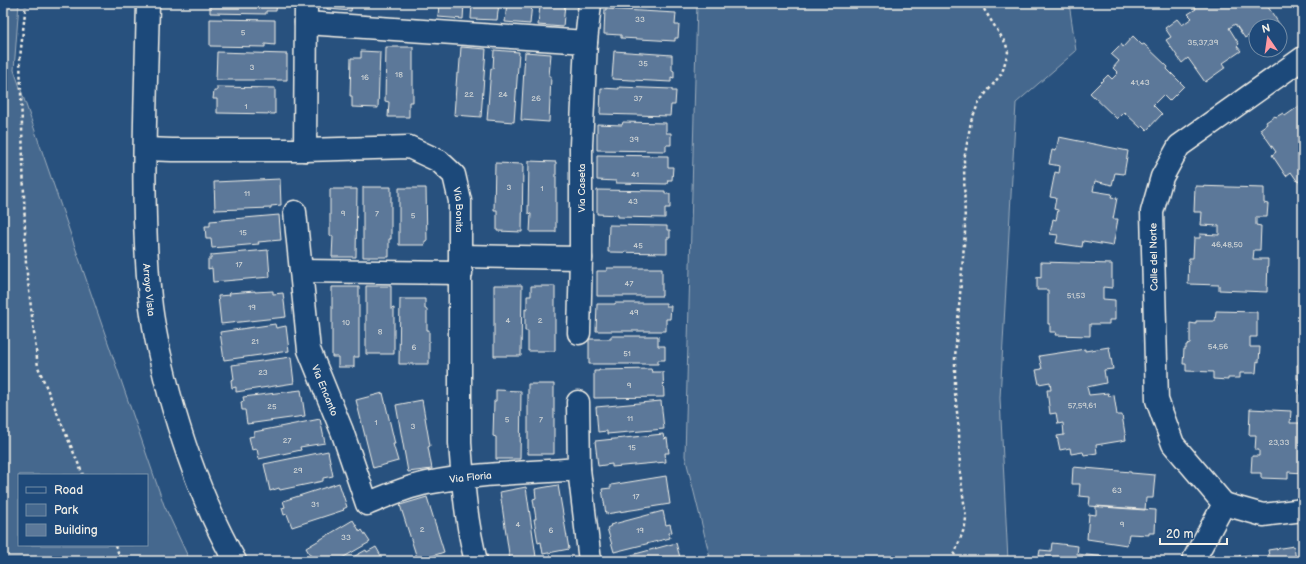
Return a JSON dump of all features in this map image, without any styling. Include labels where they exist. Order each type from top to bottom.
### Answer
[{"type":"street","name":"Arroyo Vista","points":[[148,3],[145,149],[146,224],[150,299],[160,359],[177,421],[196,476],[219,532],[235,561]]},
{"type":"street","name":"Via Caseta","points":[[579,333],[582,258],[581,144],[586,42],[590,3]]},
{"type":"street","points":[[305,150],[306,13],[586,42]]},
{"type":"street","name":"Calle del Norte","points":[[1224,504],[1173,444],[1157,400],[1152,212],[1162,177],[1179,146],[1303,58]]},
{"type":"street","name":"Via Bonita","points":[[145,149],[305,150],[409,147],[439,160],[454,175],[460,201],[460,443],[462,478],[471,541],[476,561]]},
{"type":"street","name":"Via Encanto","points":[[295,212],[309,350],[342,431],[367,504]]},
{"type":"street","points":[[301,272],[582,258]]},
{"type":"street","points":[[578,402],[579,469],[590,561]]},
{"type":"street","name":"Via Floria","points":[[367,504],[394,493],[426,483],[462,478],[579,469]]},
{"type":"street","points":[[1193,561],[1224,504],[1263,515],[1303,510]]},
{"type":"path","points":[[26,3],[20,58],[26,265],[32,320],[38,367],[83,474]]},
{"type":"path","points":[[952,561],[965,526],[966,518],[960,472],[955,358],[965,232],[964,160],[971,121],[979,102],[1002,73],[1008,52],[1006,44],[980,3]]},
{"type":"path","points":[[115,546],[122,561]]},
{"type":"green space","points":[[3,3],[19,3],[14,70],[164,505],[190,561],[3,561]]},
{"type":"green space","points":[[697,3],[1069,3],[1076,51],[1016,103],[1000,398],[1008,561],[711,561],[685,456]]},
{"type":"building","points":[[210,3],[277,3],[276,11],[266,11],[266,14],[210,13]]},
{"type":"building","points":[[327,3],[352,3],[351,11],[327,9]]},
{"type":"building","points":[[439,3],[464,3],[463,19],[438,17]]},
{"type":"building","points":[[472,3],[499,3],[497,20],[471,19]]},
{"type":"building","points":[[507,3],[532,3],[530,24],[505,22]]},
{"type":"building","points":[[538,3],[565,3],[563,27],[538,25],[540,6],[538,6]]},
{"type":"building","points":[[631,3],[674,3],[674,7],[631,5]]},
{"type":"building","points":[[1193,3],[1268,3],[1266,4],[1275,18],[1248,18],[1248,36],[1245,38],[1235,24],[1229,28],[1239,44],[1237,46],[1241,51],[1223,63],[1226,67],[1205,82],[1188,58],[1182,63],[1166,40],[1171,37],[1165,28],[1177,19],[1182,25],[1192,18],[1188,14],[1196,9]]},
{"type":"building","points":[[605,9],[676,13],[675,25],[679,25],[678,38],[675,38],[675,41],[621,38],[621,35],[604,34]]},
{"type":"building","points":[[210,19],[275,20],[275,45],[265,44],[265,47],[210,46]]},
{"type":"building","points":[[1133,36],[1142,45],[1144,44],[1168,67],[1167,69],[1184,86],[1169,101],[1163,95],[1153,105],[1162,114],[1147,130],[1143,126],[1141,128],[1124,112],[1117,119],[1090,93],[1108,75],[1112,79],[1118,73],[1113,68],[1119,61],[1111,54],[1121,44],[1123,47]]},
{"type":"building","points":[[386,47],[413,47],[413,102],[409,102],[409,117],[388,117],[389,102],[385,101]]},
{"type":"building","points":[[461,47],[486,49],[481,117],[454,115],[457,73],[459,73]]},
{"type":"building","points":[[494,50],[519,52],[514,122],[487,120]]},
{"type":"building","points":[[361,51],[380,52],[378,108],[352,107],[352,96],[350,96],[351,58],[361,58]]},
{"type":"building","points":[[614,51],[672,55],[672,70],[674,71],[674,78],[671,77],[671,82],[612,79]]},
{"type":"building","points":[[217,52],[287,54],[287,80],[216,80]]},
{"type":"building","points":[[525,52],[551,54],[549,76],[551,76],[549,122],[521,120]]},
{"type":"building","points":[[217,87],[275,88],[275,114],[217,113],[217,99],[213,99],[214,91],[217,91]]},
{"type":"building","points":[[619,87],[672,89],[672,91],[676,91],[675,105],[671,105],[670,116],[600,114],[601,88],[619,89]]},
{"type":"building","points":[[1302,104],[1303,179],[1298,182],[1291,172],[1286,176],[1272,155],[1276,152],[1260,129],[1267,124],[1266,122],[1275,116],[1276,117],[1283,113],[1285,116]]},
{"type":"building","points":[[623,122],[666,123],[666,133],[671,133],[671,145],[666,145],[666,151],[597,150],[597,124],[622,125]]},
{"type":"building","points":[[1059,137],[1128,151],[1124,174],[1115,173],[1112,185],[1095,181],[1093,191],[1112,194],[1111,197],[1117,198],[1113,219],[1118,219],[1113,246],[1083,241],[1082,247],[1056,243],[1058,235],[1050,234],[1053,219],[1056,220],[1058,210],[1054,209],[1056,198],[1050,197],[1055,172],[1059,173],[1060,166],[1049,164],[1052,150],[1056,151]]},
{"type":"building","points":[[597,155],[668,156],[668,167],[673,167],[672,180],[668,180],[667,184],[616,183],[616,181],[597,180]]},
{"type":"building","points":[[529,161],[556,162],[556,232],[530,232],[531,214],[528,213]]},
{"type":"building","points":[[495,163],[523,164],[522,232],[497,231],[497,210],[494,210]]},
{"type":"building","points":[[280,179],[281,205],[271,206],[271,208],[215,210],[214,182]]},
{"type":"building","points":[[1195,186],[1264,188],[1264,203],[1268,204],[1267,217],[1256,217],[1256,225],[1261,226],[1260,250],[1254,250],[1253,259],[1268,259],[1267,292],[1219,290],[1219,285],[1188,284],[1189,258],[1193,258],[1194,238],[1200,238],[1200,234],[1219,235],[1219,226],[1201,225],[1202,212],[1194,212]]},
{"type":"building","points":[[363,187],[391,187],[391,239],[389,239],[389,257],[363,257]]},
{"type":"building","points":[[399,188],[426,188],[427,241],[425,241],[425,245],[399,245]]},
{"type":"building","points":[[330,189],[357,189],[356,257],[332,257],[333,236],[330,236]]},
{"type":"building","points":[[597,190],[665,191],[665,194],[670,194],[670,208],[665,208],[665,218],[618,217],[618,215],[597,214]]},
{"type":"building","points":[[279,215],[281,240],[258,242],[259,244],[212,248],[211,239],[206,239],[205,226],[210,226],[210,221]]},
{"type":"building","points":[[609,225],[667,226],[667,230],[670,230],[670,238],[667,238],[667,253],[608,252]]},
{"type":"building","points":[[268,250],[270,277],[213,282],[212,268],[208,269],[208,259],[211,259],[211,255]]},
{"type":"building","points":[[1041,262],[1112,264],[1112,288],[1103,287],[1103,299],[1115,300],[1115,320],[1109,320],[1109,324],[1090,324],[1090,336],[1055,335],[1056,332],[1050,332],[1050,324],[1048,324],[1048,290],[1037,290],[1037,277],[1041,278]]},
{"type":"building","points":[[607,268],[662,268],[662,296],[597,296],[597,271],[607,271]]},
{"type":"building","points":[[494,285],[522,285],[521,356],[494,356]]},
{"type":"building","points":[[366,286],[391,286],[391,309],[394,308],[394,354],[366,354]]},
{"type":"building","points":[[531,286],[555,286],[555,351],[528,351],[528,331],[525,331],[525,309],[527,310],[527,296],[531,296]]},
{"type":"building","points":[[332,287],[359,287],[359,357],[354,357],[354,367],[338,367],[338,357],[332,357]]},
{"type":"building","points":[[273,291],[273,294],[283,293],[286,317],[221,324],[218,296],[230,295],[229,293]]},
{"type":"building","points":[[1301,292],[1303,292],[1303,323],[1299,323]]},
{"type":"building","points":[[400,299],[425,299],[425,309],[427,309],[427,330],[429,330],[429,364],[399,364]]},
{"type":"building","points":[[666,303],[666,306],[671,306],[670,319],[666,319],[666,331],[596,331],[597,304]]},
{"type":"building","points":[[1216,311],[1257,312],[1257,337],[1250,337],[1250,347],[1260,347],[1259,362],[1257,361],[1256,373],[1240,373],[1240,378],[1228,378],[1228,380],[1213,379],[1213,372],[1186,371],[1186,364],[1183,364],[1184,349],[1186,349],[1186,345],[1190,344],[1190,323],[1196,324],[1196,321],[1215,321]]},
{"type":"building","points":[[275,324],[276,328],[286,326],[289,351],[224,360],[220,332]]},
{"type":"building","points":[[611,336],[658,336],[658,346],[665,346],[665,360],[658,360],[658,364],[589,364],[589,339],[611,339]]},
{"type":"building","points":[[1109,347],[1113,369],[1104,370],[1106,383],[1087,387],[1089,395],[1108,393],[1109,396],[1114,395],[1117,415],[1122,415],[1126,440],[1096,445],[1097,453],[1084,455],[1083,452],[1071,454],[1070,448],[1060,450],[1057,436],[1064,435],[1063,423],[1058,424],[1056,413],[1050,414],[1047,390],[1051,390],[1050,382],[1039,384],[1036,370],[1042,369],[1039,356]]},
{"type":"building","points":[[291,357],[294,383],[236,392],[236,387],[232,388],[231,380],[234,379],[232,365]]},
{"type":"building","points":[[1297,365],[1303,365],[1303,394],[1299,394],[1300,379],[1297,379]]},
{"type":"building","points":[[651,369],[652,372],[663,372],[664,397],[594,398],[594,371]]},
{"type":"building","points":[[528,384],[554,384],[554,454],[528,454]]},
{"type":"building","points":[[301,390],[305,416],[247,424],[245,410],[242,410],[241,402],[244,401],[243,397]]},
{"type":"building","points":[[496,390],[521,391],[520,459],[496,459],[496,437],[493,436],[494,401],[496,401]]},
{"type":"building","points":[[383,393],[395,444],[393,444],[398,461],[373,468],[356,400]]},
{"type":"building","points":[[422,400],[430,446],[428,447],[432,469],[408,472],[396,405]]},
{"type":"building","points":[[661,401],[664,429],[607,434],[607,431],[598,432],[596,407]]},
{"type":"building","points":[[1250,409],[1291,411],[1290,423],[1303,423],[1303,473],[1288,472],[1288,479],[1261,478],[1261,473],[1251,473],[1252,456],[1259,456],[1259,450],[1255,450],[1256,435],[1249,435]]},
{"type":"building","points":[[320,419],[325,443],[300,447],[301,450],[259,459],[257,449],[252,450],[249,437],[254,436],[254,432]]},
{"type":"building","points":[[663,434],[664,439],[667,438],[669,453],[665,453],[666,462],[612,467],[612,464],[598,466],[595,441]]},
{"type":"building","points":[[328,451],[333,476],[323,478],[323,481],[280,490],[279,488],[270,491],[264,464]]},
{"type":"building","points":[[1073,467],[1155,475],[1153,498],[1146,498],[1145,510],[1089,506],[1090,497],[1079,496],[1080,484],[1072,484]]},
{"type":"building","points":[[666,476],[670,504],[606,514],[602,489],[611,488],[611,485]]},
{"type":"building","points":[[339,483],[347,507],[343,509],[344,510],[292,527],[287,514],[284,515],[282,508],[285,507],[283,501]]},
{"type":"building","points":[[558,485],[569,549],[543,554],[541,542],[538,543],[534,519],[536,519],[533,499],[536,498],[535,489]]},
{"type":"building","points":[[526,487],[536,557],[510,561],[500,492]]},
{"type":"building","points":[[427,497],[444,552],[418,561],[400,505]]},
{"type":"building","points":[[1096,506],[1156,510],[1155,533],[1149,533],[1149,535],[1129,534],[1127,545],[1087,539],[1089,514],[1096,515]]},
{"type":"building","points":[[663,511],[666,525],[670,524],[672,532],[669,533],[670,538],[614,552],[607,528],[611,526],[610,525]]},
{"type":"building","points":[[353,520],[360,532],[362,530],[370,542],[337,561],[312,561],[313,560],[306,548]]},
{"type":"building","points":[[676,543],[681,561],[613,561],[613,560]]},
{"type":"building","points":[[1052,543],[1078,546],[1077,554],[1106,557],[1106,561],[1038,561],[1040,550],[1051,551]]},
{"type":"building","points":[[1294,546],[1296,561],[1270,561],[1268,550]]},
{"type":"building","points":[[376,547],[384,561],[346,561],[366,550],[367,552]]},
{"type":"building","points":[[1250,555],[1257,556],[1258,561],[1232,561],[1232,558]]}]
